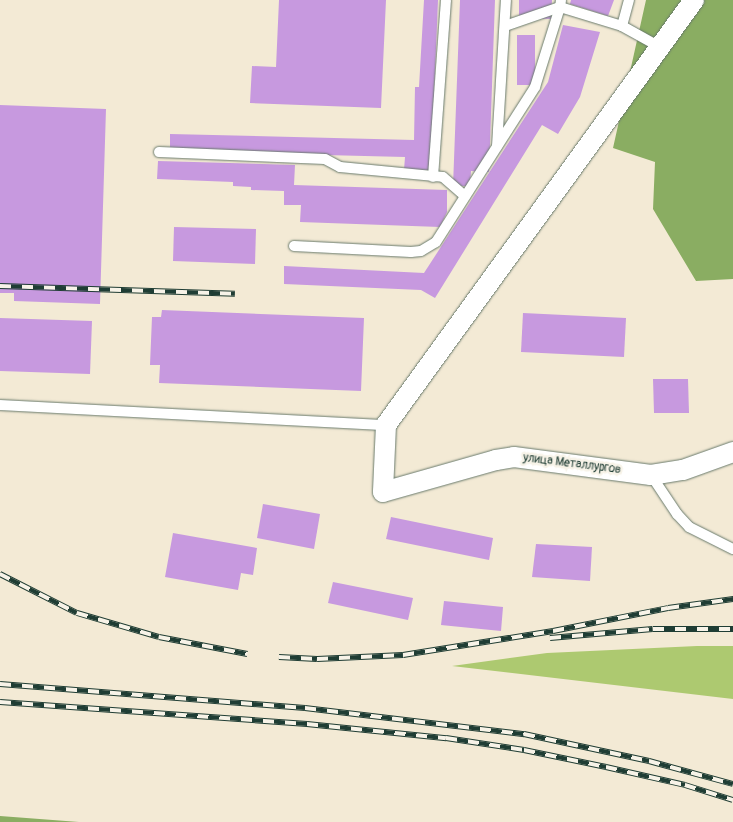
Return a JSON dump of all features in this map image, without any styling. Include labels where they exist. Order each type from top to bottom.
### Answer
[{"type":"street","points":[[386,425],[694,0]]},
{"type":"street","name":"улица Металлургов","points":[[386,425],[383,492],[487,462],[514,457],[651,475],[683,470],[733,452]]},
{"type":"lane","points":[[433,177],[446,0]]},
{"type":"lane","points":[[497,146],[506,0]]},
{"type":"lane","points":[[622,26],[630,0]]},
{"type":"lane","points":[[505,26],[561,4],[622,26],[660,47]]},
{"type":"lane","points":[[294,246],[421,251],[436,242],[535,87],[561,4]]},
{"type":"lane","points":[[160,152],[325,159],[340,167],[443,178],[465,196]]},
{"type":"lane","points":[[0,405],[386,425]]},
{"type":"lane","points":[[651,475],[677,514],[689,527],[733,549]]},
{"type":"green space","points":[[646,0],[733,0],[733,279],[696,281],[653,209],[655,162],[613,148]]},
{"type":"green space","points":[[733,646],[733,699],[452,666],[547,653]]},
{"type":"green space","points":[[0,816],[79,822],[0,822]]},
{"type":"building","points":[[279,0],[386,0],[381,108],[250,103],[252,66],[276,67]]},
{"type":"building","points":[[424,0],[438,0],[431,170],[404,170],[405,157],[170,151],[170,134],[414,140],[415,87],[419,87]]},
{"type":"building","points":[[460,0],[495,0],[489,172],[471,171],[470,186],[453,186]]},
{"type":"building","points":[[519,0],[552,0],[551,19],[519,18]]},
{"type":"building","points":[[571,0],[614,0],[608,16],[570,4]]},
{"type":"building","points":[[563,25],[600,32],[580,97],[558,134],[542,125],[435,298],[421,290],[284,284],[284,266],[424,273],[548,82]]},
{"type":"building","points":[[517,35],[535,35],[535,85],[517,85]]},
{"type":"building","points":[[0,105],[106,109],[100,304],[14,301],[14,293],[0,293]]},
{"type":"building","points":[[158,161],[295,165],[294,185],[447,190],[447,212],[440,227],[300,222],[301,205],[284,205],[284,191],[251,190],[251,187],[233,186],[233,182],[157,179]]},
{"type":"building","points":[[174,227],[256,229],[255,264],[173,261]]},
{"type":"building","points":[[162,310],[364,318],[361,391],[159,383],[160,365],[150,365],[152,317],[161,317]]},
{"type":"building","points":[[523,313],[626,318],[624,357],[521,352]]},
{"type":"building","points":[[0,318],[92,321],[90,374],[0,371]]},
{"type":"building","points":[[653,379],[688,379],[689,413],[654,413]]},
{"type":"building","points":[[263,504],[320,514],[314,549],[257,538]]},
{"type":"building","points":[[391,517],[493,538],[489,560],[386,539]]},
{"type":"building","points":[[173,533],[257,548],[253,575],[241,573],[238,590],[165,577]]},
{"type":"building","points":[[536,544],[592,547],[590,581],[532,577]]},
{"type":"building","points":[[333,582],[413,598],[408,620],[328,603]]},
{"type":"building","points":[[444,601],[503,607],[501,631],[441,625]]},
{"type":"railway","points":[[0,286],[235,294]]},
{"type":"railway","points":[[0,574],[77,613],[159,637],[247,654]]},
{"type":"railway","points":[[279,657],[317,659],[403,655],[553,631],[668,608],[733,599]]},
{"type":"railway","points":[[550,638],[653,629],[733,629]]},
{"type":"railway","points":[[0,684],[305,708],[524,734],[649,761],[733,784]]},
{"type":"railway","points":[[0,702],[307,724],[446,738],[524,750],[606,767],[685,785],[733,800]]}]
